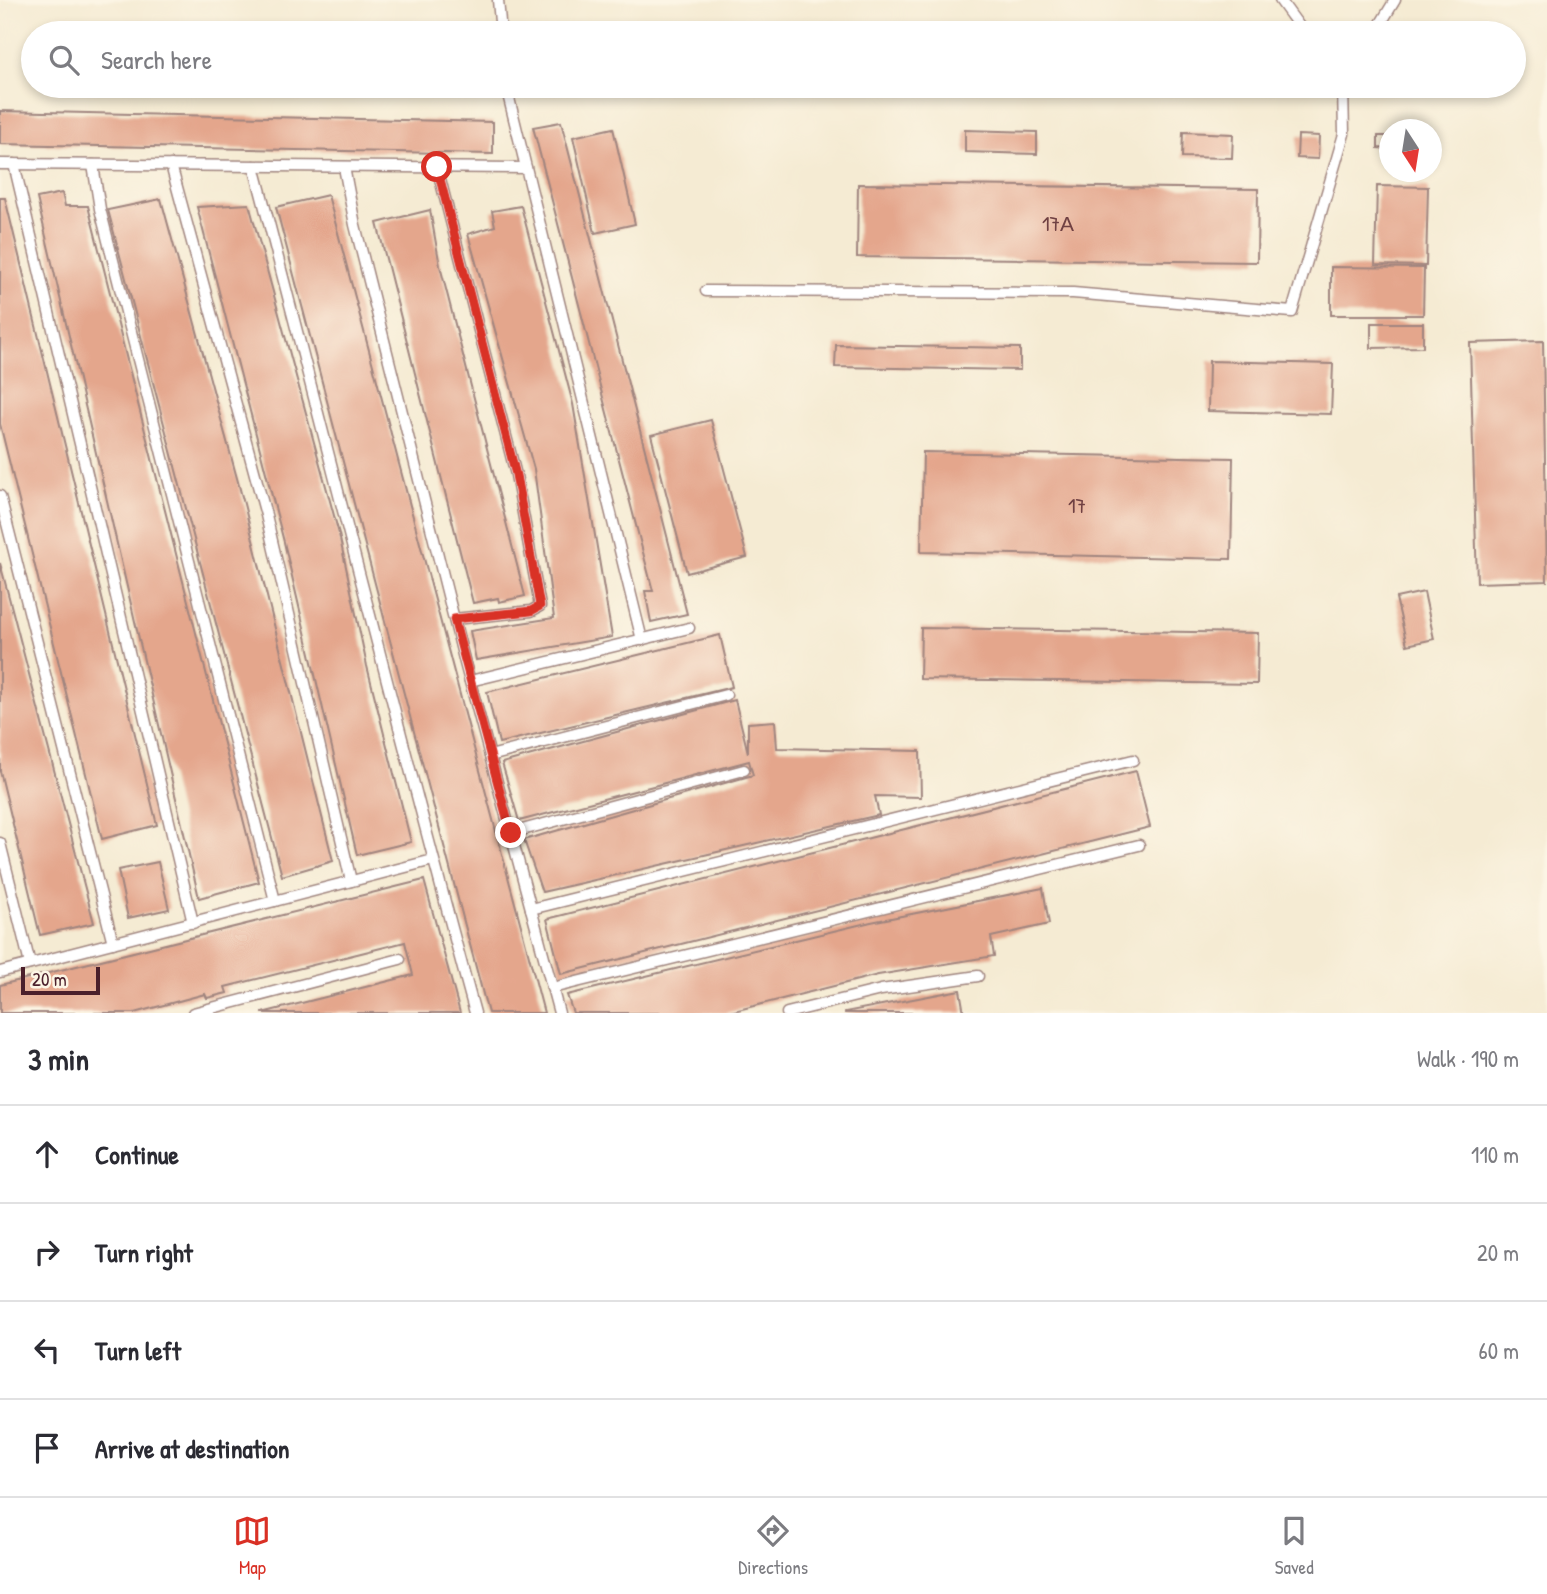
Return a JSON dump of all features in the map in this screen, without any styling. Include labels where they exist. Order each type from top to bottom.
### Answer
[{"type":"lane","points":[[498,0],[500,21]]},
{"type":"lane","points":[[1280,0],[1295,21]]},
{"type":"lane","points":[[1382,21],[1395,0]]},
{"type":"lane","points":[[509,98],[642,640]]},
{"type":"lane","points":[[706,291],[1073,293],[1293,312],[1344,134],[1343,98]]},
{"type":"lane","points":[[0,164],[526,168]]},
{"type":"lane","points":[[14,164],[193,923]]},
{"type":"lane","points":[[93,165],[100,209],[275,901]]},
{"type":"lane","points":[[172,165],[265,515],[351,881]]},
{"type":"lane","points":[[254,166],[475,1013]]},
{"type":"lane","points":[[344,167],[355,225],[454,619],[559,1013]]},
{"type":"lane","points":[[437,167],[516,475],[540,606],[531,611],[454,619]]},
{"type":"lane","points":[[0,496],[113,943]]},
{"type":"lane","points":[[470,681],[689,628]]},
{"type":"lane","points":[[490,756],[726,695]]},
{"type":"lane","points":[[531,909],[1133,761]]},
{"type":"lane","points":[[511,833],[744,770]]},
{"type":"lane","points":[[0,843],[30,964]]},
{"type":"lane","points":[[552,988],[1139,845]]},
{"type":"lane","points":[[0,972],[433,860]]},
{"type":"lane","points":[[193,1013],[228,1009],[400,959]]},
{"type":"lane","points":[[787,1013],[881,990],[978,976]]},
{"type":"building","points":[[0,111],[493,122],[493,154],[0,144]]},
{"type":"building","points":[[561,122],[687,614],[651,622],[645,591],[653,591],[533,127]]},
{"type":"building","points":[[613,128],[635,224],[595,233],[573,137]]},
{"type":"building","points":[[965,130],[1037,132],[1037,154],[965,152]]},
{"type":"building","points":[[1183,132],[1233,134],[1232,158],[1182,157]]},
{"type":"building","points":[[1298,135],[1319,136],[1318,159],[1297,158]]},
{"type":"building","points":[[858,184],[1258,189],[1257,262],[857,257]]},
{"type":"building","points":[[1377,186],[1428,187],[1426,266],[1375,265]]},
{"type":"building","points":[[62,193],[65,206],[88,206],[259,882],[199,898],[37,198]]},
{"type":"building","points":[[328,195],[544,1013],[488,1013],[276,207]]},
{"type":"building","points":[[0,198],[5,198],[157,825],[102,839],[0,424]]},
{"type":"building","points":[[161,199],[244,504],[333,861],[282,876],[108,210]]},
{"type":"building","points":[[249,204],[339,534],[367,666],[411,842],[357,855],[284,542],[197,207]]},
{"type":"building","points":[[521,206],[573,404],[612,637],[476,660],[470,631],[554,618],[534,469],[468,234],[495,226],[492,211]]},
{"type":"building","points":[[430,210],[440,266],[525,596],[499,602],[498,598],[473,603],[377,223]]},
{"type":"building","points":[[1331,267],[1424,268],[1423,315],[1331,315]]},
{"type":"building","points":[[1371,323],[1423,323],[1423,347],[1371,348]]},
{"type":"building","points":[[1543,341],[1547,581],[1477,583],[1470,343]]},
{"type":"building","points":[[836,345],[1020,348],[1020,370],[835,367]]},
{"type":"building","points":[[1209,361],[1333,364],[1331,414],[1208,411]]},
{"type":"building","points":[[711,420],[747,557],[687,573],[651,435]]},
{"type":"building","points":[[923,452],[1233,458],[1231,559],[921,552]]},
{"type":"building","points":[[0,563],[94,923],[40,935],[0,771]]},
{"type":"building","points":[[1424,592],[1434,639],[1407,645],[1396,598]]},
{"type":"building","points":[[921,628],[1258,633],[1257,684],[920,679]]},
{"type":"building","points":[[720,635],[732,687],[499,743],[487,692]]},
{"type":"building","points":[[735,700],[748,753],[748,723],[775,721],[777,748],[920,751],[921,797],[875,796],[879,815],[542,892],[524,840],[753,775],[749,761],[519,821],[502,763]]},
{"type":"building","points":[[1136,771],[1150,827],[561,974],[547,919]]},
{"type":"building","points":[[158,862],[169,909],[128,918],[118,870]]},
{"type":"building","points":[[424,880],[460,1013],[262,1013],[413,975],[405,942],[225,987],[227,993],[207,998],[205,994],[134,1013],[0,1013],[0,985]]},
{"type":"building","points":[[1043,888],[1049,924],[991,937],[994,956],[878,975],[726,1013],[573,1013],[567,995],[871,922]]},
{"type":"building","points":[[960,990],[964,1013],[845,1013],[845,1012]]},
{"type":"route","points":[[437,167],[516,475],[540,606],[531,611],[454,619],[511,833]]}]
